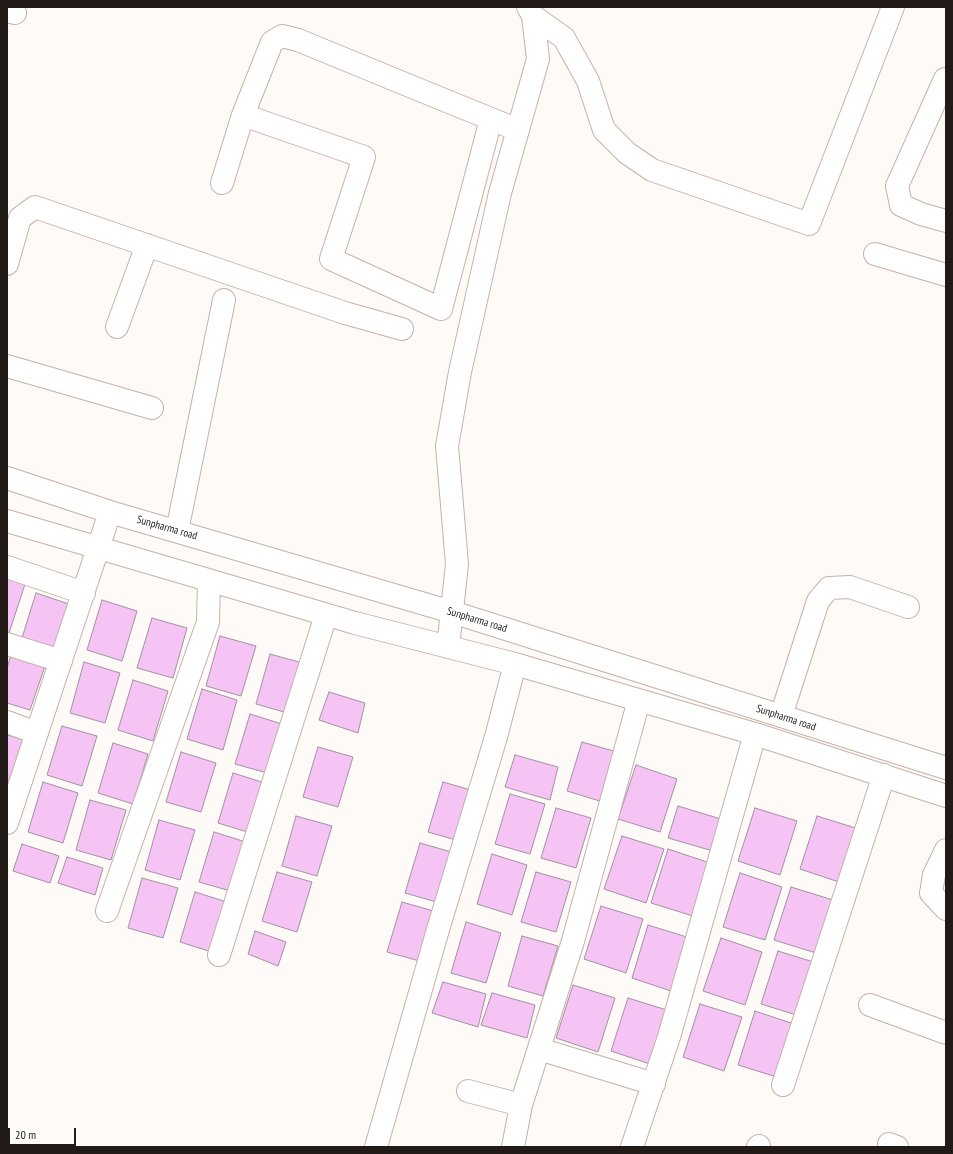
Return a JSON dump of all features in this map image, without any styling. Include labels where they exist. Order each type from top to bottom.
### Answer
[{"type":"street","points":[[530,12],[564,38],[588,81],[604,130],[627,153],[652,170],[809,224],[893,7]]},
{"type":"street","points":[[448,647],[457,564],[447,446],[460,372],[500,193],[538,59],[530,12]]},
{"type":"street","points":[[222,183],[243,115],[272,42],[282,36],[298,40],[518,130]]},
{"type":"street","points":[[945,80],[897,186],[901,205],[921,214],[946,221]]},
{"type":"street","points":[[243,115],[364,157],[331,259],[441,309],[491,119]]},
{"type":"street","points":[[7,264],[20,218],[35,207],[345,313],[402,329]]},
{"type":"street","points":[[117,327],[147,245]]},
{"type":"street","points":[[875,254],[946,275]]},
{"type":"street","points":[[177,531],[224,300]]},
{"type":"street","points":[[7,366],[152,408]]},
{"type":"street","name":"Sunpharma road","points":[[7,478],[110,512],[452,612],[946,768]]},
{"type":"street","points":[[9,813],[110,512]]},
{"type":"street","points":[[7,521],[326,615],[515,664],[639,700],[755,734],[946,796]]},
{"type":"street","points":[[7,567],[84,593]]},
{"type":"street","points":[[107,911],[208,622],[209,581]]},
{"type":"street","points":[[781,716],[818,601],[829,588],[850,587],[908,607]]},
{"type":"street","points":[[219,955],[326,615]]},
{"type":"street","points":[[7,644],[61,661]]},
{"type":"street","points":[[376,1147],[437,933],[496,738],[515,664]]},
{"type":"street","points":[[512,1147],[521,1105],[540,1049],[572,941],[639,700]]},
{"type":"street","points":[[7,722],[37,733]]},
{"type":"street","points":[[632,1147],[669,1037],[755,734]]},
{"type":"street","points":[[783,1085],[884,775]]},
{"type":"street","points":[[946,850],[934,875],[930,893],[946,909]]},
{"type":"street","points":[[870,1005],[946,1033]]},
{"type":"street","points":[[540,1049],[654,1084]]},
{"type":"street","points":[[468,1091],[521,1105]]},
{"type":"building","points":[[7,572],[27,578],[9,633],[7,632]]},
{"type":"building","points":[[36,593],[69,604],[55,648],[22,638]]},
{"type":"building","points":[[102,600],[137,611],[122,661],[87,650]]},
{"type":"building","points":[[152,618],[187,628],[173,678],[137,668]]},
{"type":"building","points":[[220,636],[256,646],[241,696],[206,686]]},
{"type":"building","points":[[270,654],[306,664],[291,714],[256,704]]},
{"type":"building","points":[[11,655],[45,666],[30,710],[7,703],[7,668]]},
{"type":"building","points":[[84,662],[120,673],[105,723],[70,713]]},
{"type":"building","points":[[133,680],[168,691],[153,741],[118,730]]},
{"type":"building","points":[[202,689],[237,700],[223,750],[187,739]]},
{"type":"building","points":[[329,692],[365,703],[358,733],[319,720]]},
{"type":"building","points":[[250,714],[285,725],[271,774],[235,764]]},
{"type":"building","points":[[62,726],[97,736],[82,786],[47,775]]},
{"type":"building","points":[[7,735],[23,739],[9,784],[7,783]]},
{"type":"building","points":[[582,742],[617,752],[603,802],[567,791]]},
{"type":"building","points":[[113,743],[148,754],[133,804],[98,793]]},
{"type":"building","points":[[318,747],[353,757],[338,807],[303,797]]},
{"type":"building","points":[[181,752],[216,763],[201,812],[166,802]]},
{"type":"building","points":[[515,755],[558,767],[550,800],[505,787]]},
{"type":"building","points":[[636,765],[677,779],[660,832],[618,819]]},
{"type":"building","points":[[233,773],[268,784],[254,834],[218,823]]},
{"type":"building","points":[[43,782],[78,793],[63,843],[28,832]]},
{"type":"building","points":[[443,782],[478,792],[463,842],[428,832]]},
{"type":"building","points":[[510,794],[545,804],[530,854],[495,844]]},
{"type":"building","points":[[90,800],[126,810],[111,860],[76,850]]},
{"type":"building","points":[[678,806],[721,819],[713,851],[668,838]]},
{"type":"building","points":[[556,808],[591,818],[576,868],[541,858]]},
{"type":"building","points":[[755,808],[797,821],[780,875],[738,861]]},
{"type":"building","points":[[296,816],[332,826],[317,876],[282,866]]},
{"type":"building","points":[[817,816],[859,829],[842,883],[800,869]]},
{"type":"building","points":[[159,820],[195,830],[180,880],[145,870]]},
{"type":"building","points":[[214,832],[249,843],[234,892],[199,882]]},
{"type":"building","points":[[622,836],[664,849],[646,903],[604,889]]},
{"type":"building","points":[[420,843],[455,853],[440,903],[405,893]]},
{"type":"building","points":[[22,844],[59,856],[50,883],[13,871]]},
{"type":"building","points":[[668,849],[710,863],[693,916],[651,903]]},
{"type":"building","points":[[492,854],[527,865],[512,915],[477,904]]},
{"type":"building","points":[[67,857],[103,868],[95,895],[58,883]]},
{"type":"building","points":[[277,872],[312,882],[297,932],[262,921]]},
{"type":"building","points":[[536,872],[571,882],[556,932],[521,922]]},
{"type":"building","points":[[740,873],[782,887],[765,940],[723,927]]},
{"type":"building","points":[[142,878],[178,888],[163,938],[128,928]]},
{"type":"building","points":[[791,887],[833,900],[816,953],[774,940]]},
{"type":"building","points":[[195,892],[230,903],[215,953],[180,942]]},
{"type":"building","points":[[402,902],[437,912],[423,962],[387,952]]},
{"type":"building","points":[[601,906],[643,919],[626,973],[584,959]]},
{"type":"building","points":[[466,922],[501,933],[486,983],[451,973]]},
{"type":"building","points":[[648,925],[690,938],[674,992],[632,978]]},
{"type":"building","points":[[255,931],[286,942],[278,966],[248,954]]},
{"type":"building","points":[[522,936],[558,946],[543,996],[508,986]]},
{"type":"building","points":[[721,938],[762,952],[745,1005],[703,991]]},
{"type":"building","points":[[778,951],[820,964],[803,1017],[761,1004]]},
{"type":"building","points":[[443,982],[486,994],[478,1027],[432,1013]]},
{"type":"building","points":[[573,985],[615,998],[598,1052],[556,1038]]},
{"type":"building","points":[[492,993],[535,1005],[527,1038],[481,1025]]},
{"type":"building","points":[[628,998],[670,1011],[653,1065],[611,1051]]},
{"type":"building","points":[[700,1004],[742,1017],[724,1071],[683,1057]]},
{"type":"building","points":[[755,1011],[797,1025],[780,1078],[738,1065]]}]
